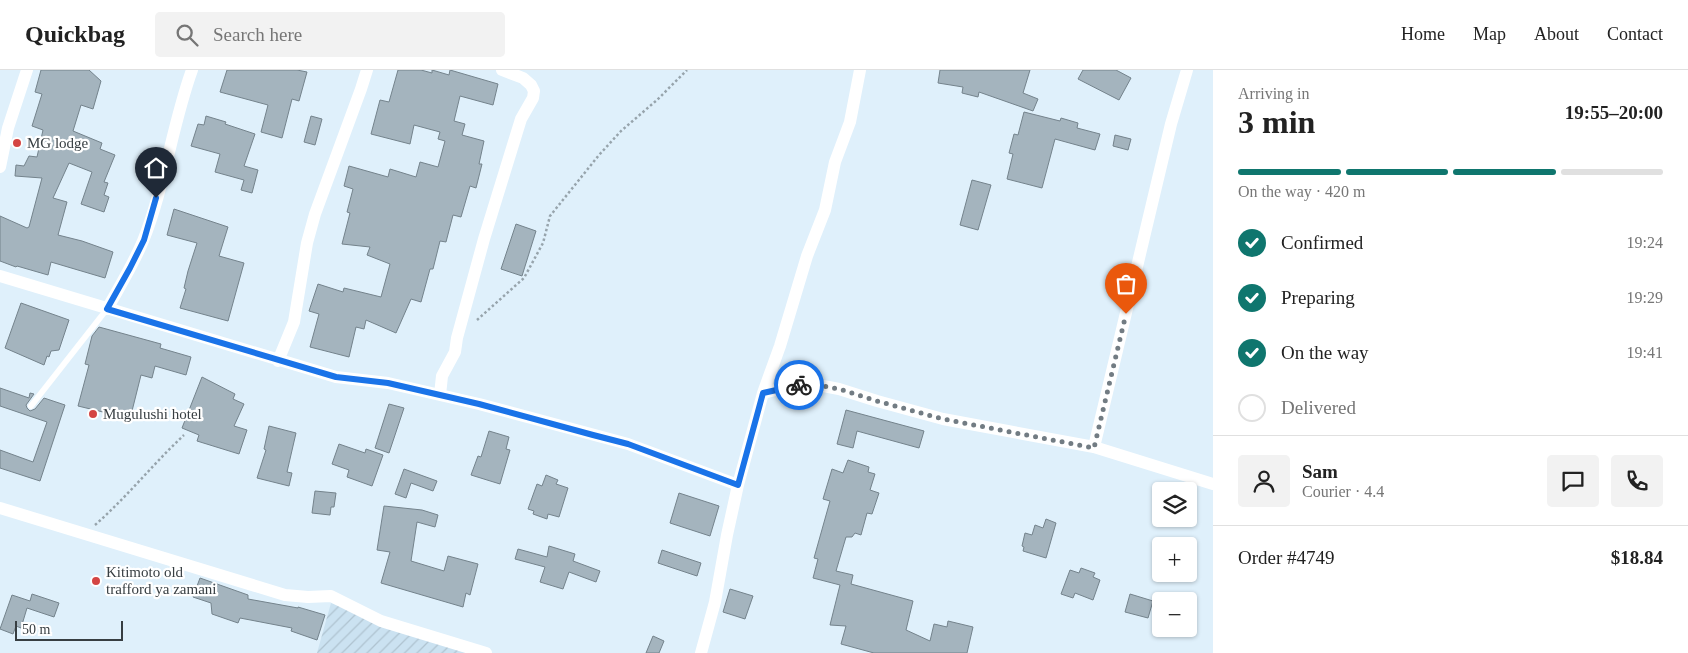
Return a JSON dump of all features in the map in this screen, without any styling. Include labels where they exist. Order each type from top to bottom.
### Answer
[{"type":"street","points":[[0,167],[4,128],[27,70]]},
{"type":"street","points":[[107,309],[144,240],[182,97],[192,70]]},
{"type":"street","points":[[278,361],[294,322],[307,243],[315,214],[367,70]]},
{"type":"street","points":[[440,395],[442,376],[454,352],[484,239],[521,119],[533,98],[534,91],[524,78],[502,70]]},
{"type":"street","points":[[701,653],[715,602],[738,485],[763,393],[780,346],[807,256],[825,210],[835,162],[850,122],[860,70]]},
{"type":"street","points":[[1094,448],[1171,124],[1188,70]]},
{"type":"street","points":[[0,276],[336,377],[388,383],[628,444],[738,485]]},
{"type":"street","points":[[763,393],[792,386],[813,384],[839,389],[943,419],[1094,448],[1213,484]]},
{"type":"street","points":[[0,508],[285,595],[308,597],[326,595],[335,597],[381,621],[486,653]]},
{"type":"lane","points":[[31,406],[107,309]]},
{"type":"path","points":[[477,320],[524,278],[543,243],[550,216],[599,155],[621,131],[657,100],[687,70]]},
{"type":"path","points":[[85,534],[111,511],[184,435]]},
{"type":"shaded area","points":[[331,603],[468,653],[317,653]]},
{"type":"building","points":[[41,70],[89,70],[101,81],[93,109],[81,105],[73,131],[102,143],[100,149],[115,155],[104,182],[108,183],[104,195],[109,197],[104,212],[81,204],[92,172],[69,163],[53,198],[67,202],[58,235],[113,252],[105,278],[51,262],[48,275],[0,261],[0,216],[27,228],[29,227],[42,178],[15,176],[16,165],[24,166],[29,156],[37,157],[43,130],[32,126],[42,94],[35,92]]},
{"type":"building","points":[[227,70],[297,70],[307,72],[299,101],[292,99],[282,138],[261,132],[268,105],[220,92]]},
{"type":"building","points":[[398,70],[421,70],[432,73],[432,70],[449,75],[450,70],[498,84],[493,105],[460,96],[454,121],[465,124],[462,135],[484,141],[479,164],[482,164],[476,188],[470,186],[461,217],[453,215],[446,242],[440,241],[433,269],[430,269],[421,302],[411,299],[396,333],[366,320],[364,329],[356,327],[349,357],[310,347],[319,314],[309,311],[318,284],[343,292],[344,288],[381,297],[390,264],[367,255],[370,247],[342,244],[350,213],[347,212],[353,189],[344,186],[349,166],[388,177],[390,169],[416,177],[420,162],[438,167],[445,141],[438,139],[440,132],[414,125],[410,144],[371,134],[380,100],[389,102]]},
{"type":"building","points":[[940,70],[1030,70],[1023,93],[1038,99],[1033,111],[979,92],[978,97],[962,93],[963,87],[938,83]]},
{"type":"building","points":[[1083,70],[1116,70],[1131,78],[1119,100],[1078,79]]},
{"type":"building","points":[[1024,112],[1060,121],[1061,118],[1078,123],[1077,128],[1100,134],[1095,150],[1055,139],[1042,188],[1007,179],[1013,154],[1009,153],[1014,134],[1018,135]]},
{"type":"building","points":[[206,116],[255,134],[244,166],[258,170],[252,193],[241,190],[244,180],[215,172],[220,154],[191,146],[198,124],[204,125]]},
{"type":"building","points":[[311,116],[322,119],[315,145],[304,142]]},
{"type":"building","points":[[1115,135],[1131,139],[1128,150],[1113,146]]},
{"type":"building","points":[[972,180],[991,185],[978,230],[960,225]]},
{"type":"building","points":[[174,209],[228,227],[219,256],[244,263],[228,321],[180,308],[186,289],[184,288],[188,271],[197,243],[167,235]]},
{"type":"building","points":[[516,224],[536,231],[522,276],[501,269]]},
{"type":"building","points":[[21,303],[69,320],[59,350],[51,351],[44,365],[5,348]]},
{"type":"building","points":[[99,327],[161,344],[160,348],[191,357],[186,375],[155,366],[152,378],[141,375],[131,415],[108,409],[107,413],[78,406],[89,365],[85,364],[92,336]]},
{"type":"building","points":[[202,377],[235,394],[233,399],[244,404],[234,426],[247,430],[239,454],[197,441],[199,435],[182,428]]},
{"type":"building","points":[[0,388],[29,398],[30,393],[34,394],[26,405],[30,411],[35,409],[44,398],[65,405],[40,481],[0,468],[0,450],[33,462],[47,422],[0,406]]},
{"type":"building","points":[[389,404],[404,408],[389,453],[375,448]]},
{"type":"building","points":[[846,410],[924,431],[919,448],[857,431],[853,448],[837,444]]},
{"type":"building","points":[[269,426],[296,433],[287,472],[292,473],[289,486],[257,478],[266,450],[264,449]]},
{"type":"building","points":[[489,431],[509,437],[506,449],[510,450],[500,484],[471,475],[478,456],[481,457]]},
{"type":"building","points":[[339,444],[365,453],[366,449],[383,455],[372,486],[347,477],[349,470],[332,464]]},
{"type":"building","points":[[848,460],[869,467],[868,472],[875,474],[870,490],[879,493],[872,514],[867,513],[861,535],[855,533],[852,537],[846,537],[836,571],[853,575],[851,584],[913,601],[906,630],[930,641],[934,624],[947,627],[948,621],[973,627],[967,653],[874,653],[841,644],[846,626],[830,625],[840,585],[813,578],[818,559],[814,558],[830,501],[823,499],[832,469],[843,473]]},
{"type":"building","points":[[404,469],[437,481],[433,491],[411,483],[406,498],[395,494]]},
{"type":"building","points":[[546,475],[558,480],[556,484],[568,488],[559,517],[548,514],[547,519],[533,514],[534,511],[528,509],[537,484],[542,486]]},
{"type":"building","points":[[315,491],[336,493],[334,507],[331,507],[330,515],[312,513]]},
{"type":"building","points":[[679,493],[719,506],[710,536],[670,523]]},
{"type":"building","points":[[384,506],[422,510],[438,515],[435,527],[417,522],[411,561],[444,571],[448,556],[478,564],[470,595],[466,593],[463,607],[381,583],[390,552],[377,550]]},
{"type":"building","points":[[1046,519],[1056,523],[1046,558],[1023,551],[1024,547],[1022,546],[1025,533],[1032,535],[1035,525],[1043,528]]},
{"type":"building","points":[[549,546],[575,554],[573,561],[600,571],[596,582],[569,572],[563,589],[540,582],[545,567],[515,559],[518,549],[547,557]]},
{"type":"building","points":[[662,550],[701,563],[697,576],[658,563]]},
{"type":"building","points":[[1081,568],[1095,573],[1093,577],[1100,580],[1093,600],[1075,593],[1073,598],[1061,594],[1070,570],[1079,573]]},
{"type":"building","points":[[200,578],[248,595],[248,599],[298,607],[325,615],[317,640],[291,631],[292,628],[240,618],[238,623],[212,614],[211,603],[193,597]]},
{"type":"building","points":[[730,589],[753,596],[745,619],[723,612]]},
{"type":"building","points":[[32,594],[59,603],[54,617],[27,608],[21,628],[16,626],[13,634],[0,629],[12,595],[30,601]]},
{"type":"building","points":[[1130,594],[1152,601],[1148,618],[1125,612]]},
{"type":"building","points":[[653,636],[664,641],[659,653],[646,653]]},
{"type":"way so far","points":[[799,385],[813,384],[839,389],[943,419],[1094,448],[1126,314]]},
{"type":"place","name":"MG lodge","points":[[17,143]]},
{"type":"place","name":"Mugulushi hotel","points":[[93,414]]},
{"type":"place","name":"Kitimoto old trafford ya zamani","points":[[96,581]]},
{"type":"route","points":[[156,198],[144,240],[107,309],[278,361],[336,377],[388,383],[479,404],[628,444],[738,485],[763,393],[799,385]]}]
